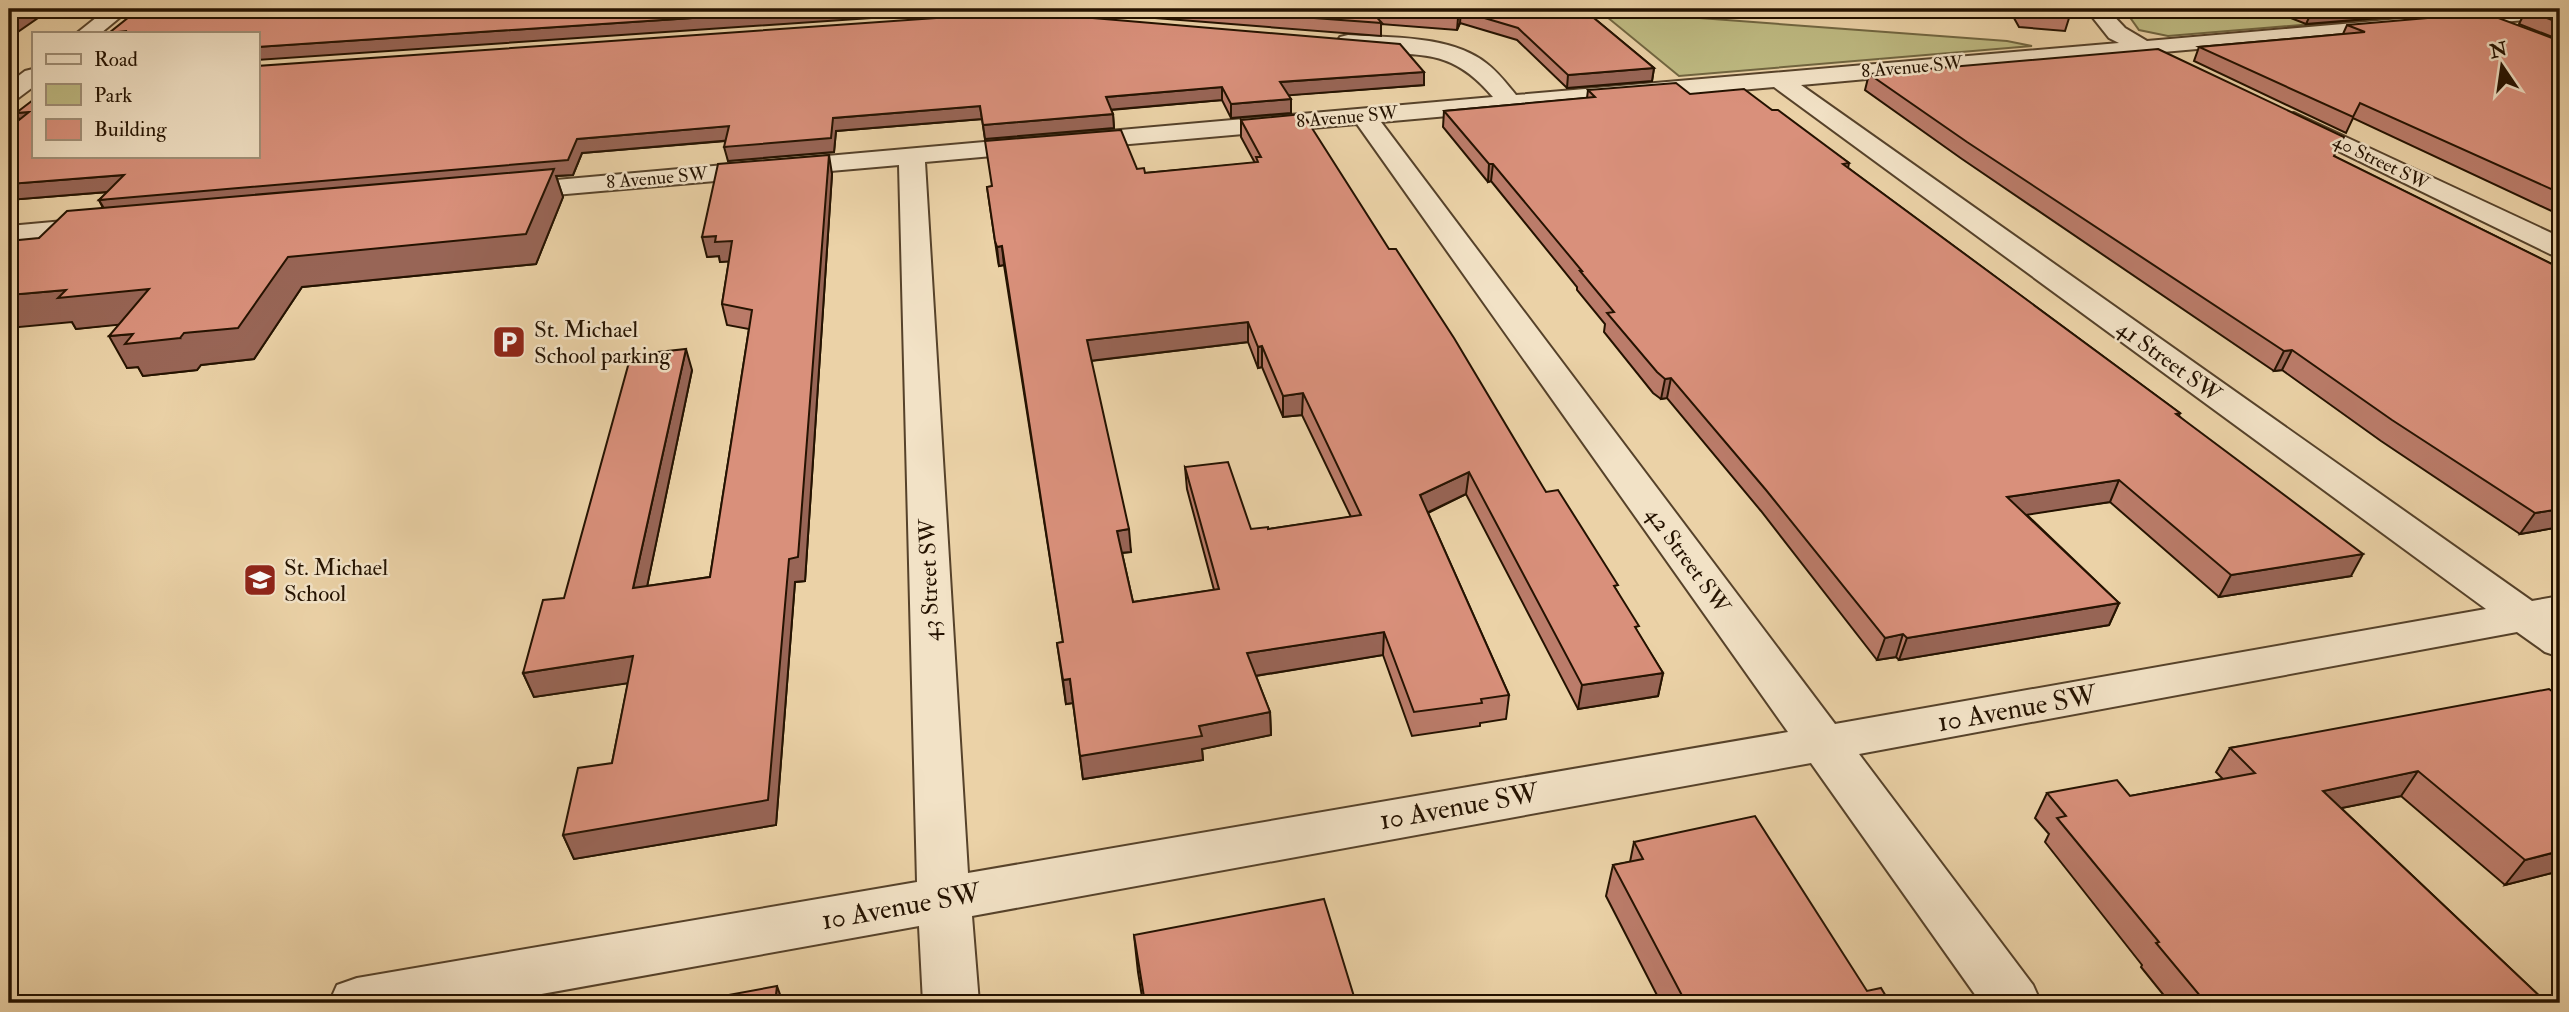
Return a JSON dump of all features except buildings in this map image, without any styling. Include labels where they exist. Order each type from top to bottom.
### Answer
[{"type":"street","points":[[89,32],[120,9]]},
{"type":"street","points":[[2096,9],[2117,33],[2191,71]]},
{"type":"street","points":[[2350,10],[2476,18],[2524,36]]},
{"type":"street","name":"8 Avenue SW","points":[[480,193],[2560,11]]},
{"type":"street","points":[[1333,41],[1415,47],[1457,56],[1477,66],[1510,103]]},
{"type":"street","name":"41 Street SW","points":[[1777,79],[2549,623]]},
{"type":"street","name":"40 Street SW","points":[[2277,112],[2560,248]]},
{"type":"street","name":"42 Street SW","points":[[1364,116],[2013,1003]]},
{"type":"street","name":"43 Street SW","points":[[912,156],[944,901],[951,1003]]},
{"type":"street","points":[[9,235],[120,225]]},
{"type":"street","name":"10 Avenue SW","points":[[357,1003],[944,901],[1822,743],[2549,623]]},
{"type":"green space","points":[[2124,9],[2266,9],[2346,14],[2362,20],[2168,36],[2139,30]]},
{"type":"green space","points":[[1619,12],[2007,41],[2032,46],[1679,76],[1607,17],[1608,14]]},
{"type":"place","name":"St. Michael School parking","points":[[509,342]]},
{"type":"place","name":"St. Michael School","points":[[260,580]]}]
